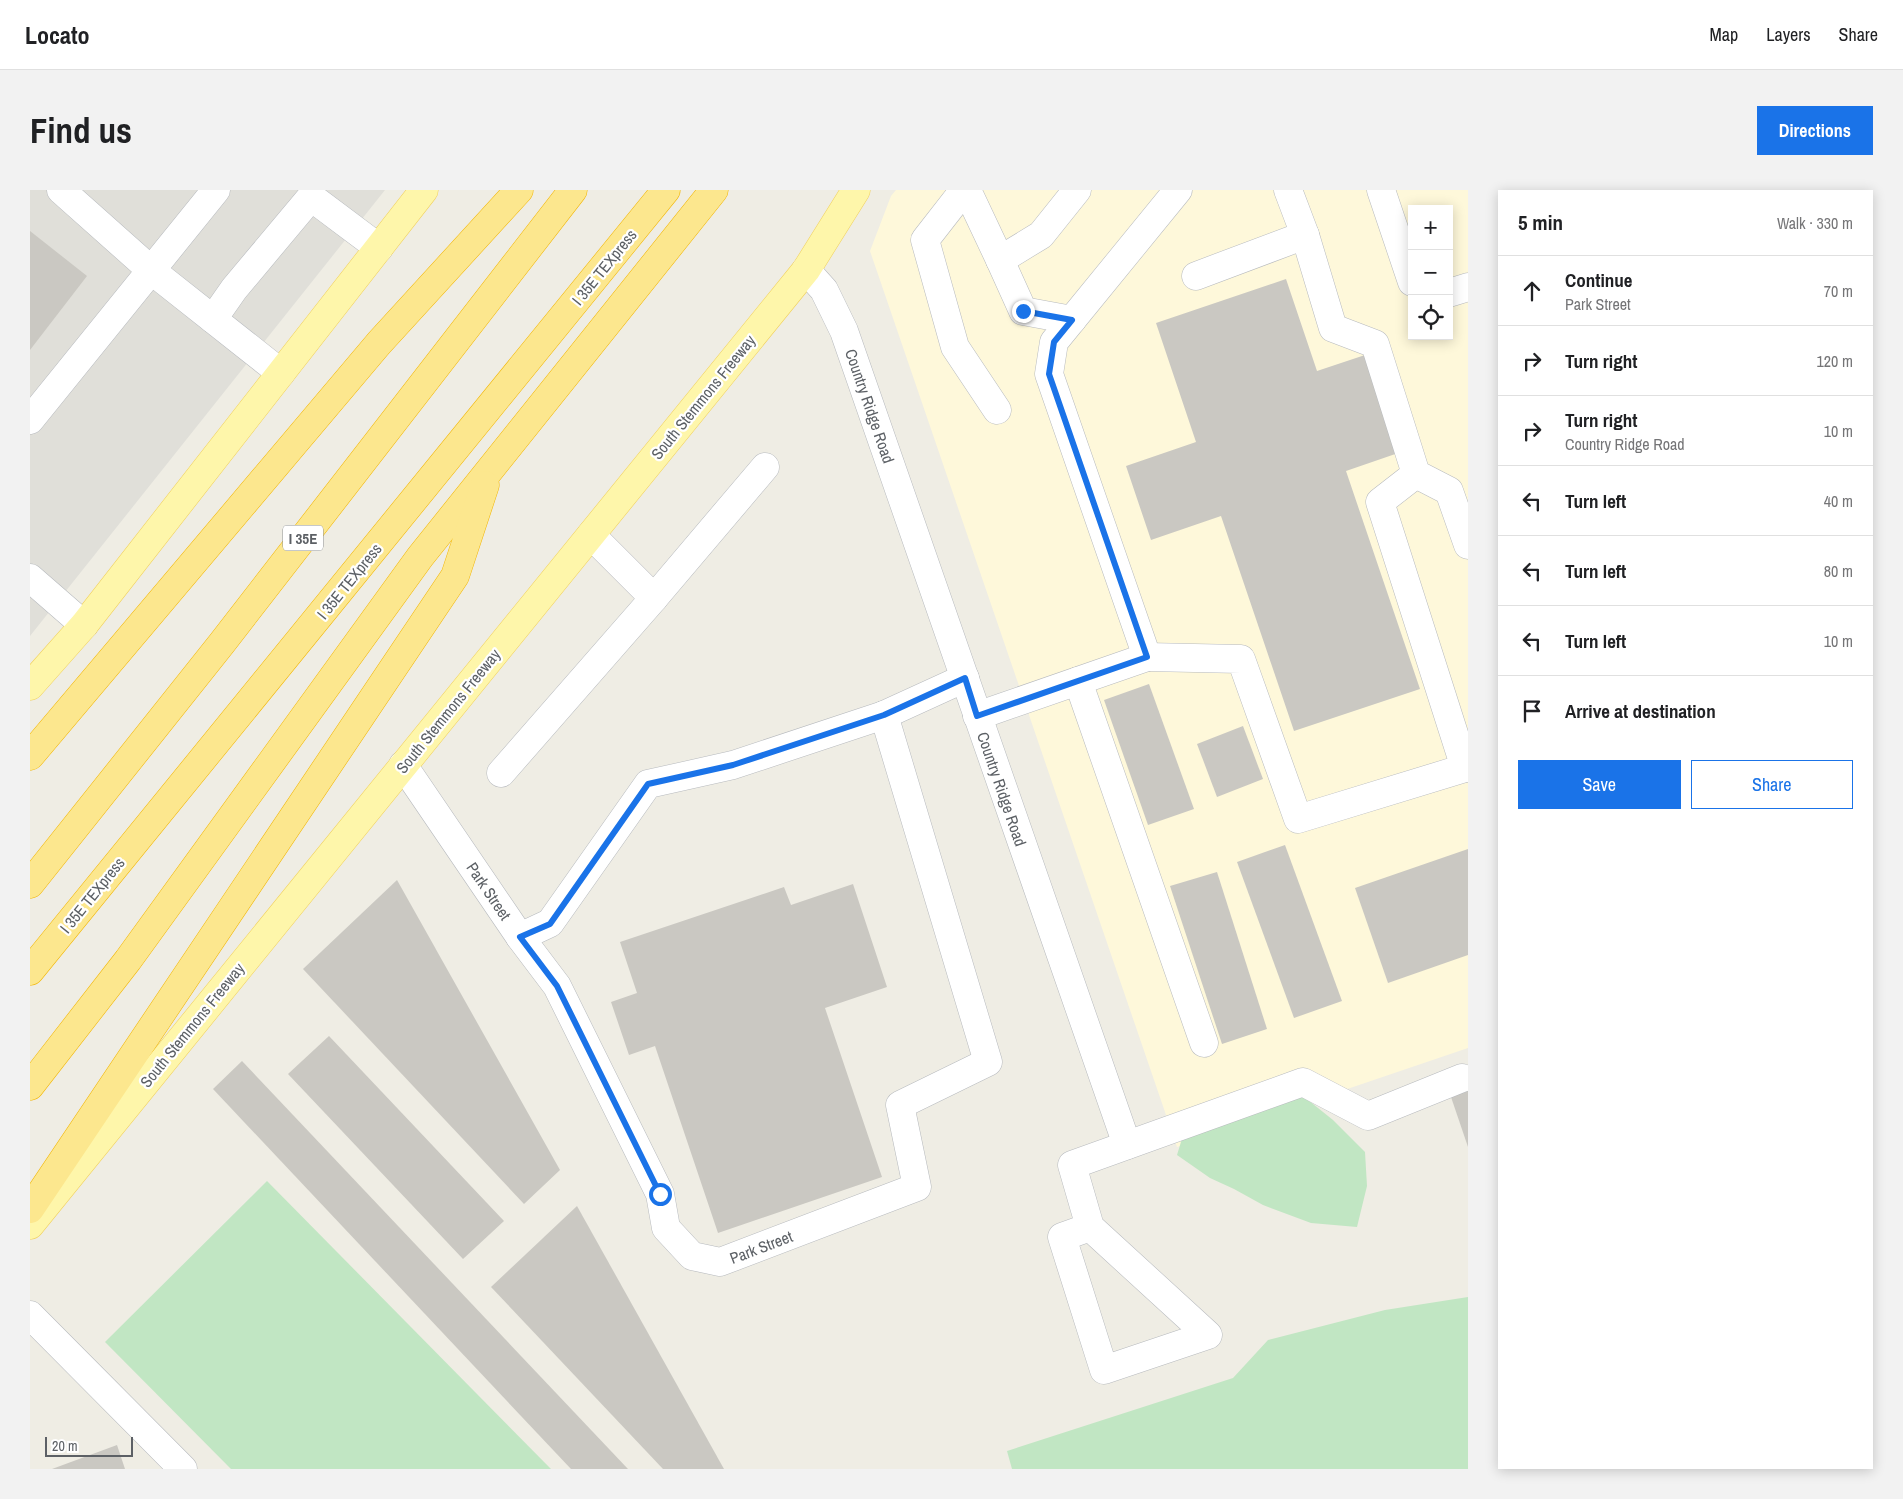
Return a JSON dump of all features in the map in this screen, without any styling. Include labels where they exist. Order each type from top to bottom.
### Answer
[{"type":"highway","points":[[30,756],[379,343],[519,190]]},
{"type":"highway","name":"I 35E","points":[[30,884],[222,643],[573,190]]},
{"type":"highway","name":"I 35E TEXpress","points":[[30,971],[666,190]]},
{"type":"highway","points":[[30,1086],[128,960],[420,557],[714,190]]},
{"type":"highway","points":[[30,1209],[455,576],[491,467]]},
{"type":"main road","points":[[30,686],[84,625],[424,190]]},
{"type":"main road","name":"South Stemmons Freeway","points":[[30,1226],[806,270],[856,190]]},
{"type":"lane","points":[[61,190],[152,271],[281,373]]},
{"type":"lane","points":[[30,420],[216,190]]},
{"type":"lane","points":[[997,410],[955,347],[925,240],[966,190],[1023,311],[1072,320]]},
{"type":"lane","points":[[1000,260],[1041,235],[1076,190]]},
{"type":"lane","points":[[1147,657],[1049,374],[1054,342],[1178,190]]},
{"type":"lane","points":[[1288,190],[1305,235],[1334,328],[1375,344],[1416,474],[1449,491],[1468,545]]},
{"type":"lane","points":[[1381,190],[1408,270]]},
{"type":"lane","points":[[213,319],[307,193],[379,248]]},
{"type":"lane","points":[[1196,276],[1305,235]]},
{"type":"lane","name":"Country Ridge Road","points":[[806,270],[824,290],[844,331],[1127,1146]]},
{"type":"lane","points":[[1453,292],[1468,287]]},
{"type":"lane","points":[[501,773],[654,598],[765,467]]},
{"type":"lane","points":[[977,716],[1147,657],[1241,659],[1298,819],[1467,768],[1380,502],[1416,474]]},
{"type":"lane","points":[[591,535],[654,598]]},
{"type":"lane","points":[[30,578],[84,625]]},
{"type":"lane","points":[[520,937],[550,924],[648,784],[733,765],[884,715],[965,678]]},
{"type":"lane","points":[[1078,680],[1204,1044]]},
{"type":"lane","name":"Park Street","points":[[403,765],[520,937],[557,986],[660,1194],[666,1228],[692,1256],[720,1262],[917,1188],[900,1105],[988,1062],[884,715]]},
{"type":"lane","points":[[1090,1227],[1062,1238],[1104,1370],[1208,1335],[1090,1227],[1072,1166],[1303,1082],[1368,1116],[1462,1078]]},
{"type":"lane","points":[[30,1315],[184,1469]]},
{"type":"shaded area","points":[[30,190],[385,190],[30,636]]},
{"type":"shaded area","points":[[896,190],[1468,190],[1468,1048],[1177,1147],[870,251],[891,196]]},
{"type":"green space","points":[[1298,1092],[1333,1120],[1365,1152],[1367,1186],[1357,1227],[1311,1223],[1263,1205],[1210,1178],[1177,1155],[1184,1132]]},
{"type":"green space","points":[[267,1181],[551,1469],[231,1469],[105,1342]]},
{"type":"green space","points":[[1468,1297],[1468,1469],[1012,1469],[1007,1451],[1233,1378],[1268,1340],[1385,1310]]},
{"type":"building","points":[[30,231],[87,276],[30,350]]},
{"type":"building","points":[[1286,279],[1317,371],[1371,353],[1404,451],[1346,471],[1420,689],[1294,731],[1221,516],[1151,540],[1126,466],[1196,442],[1156,323]]},
{"type":"building","points":[[1149,684],[1194,809],[1148,825],[1104,700]]},
{"type":"building","points":[[1243,726],[1263,779],[1217,797],[1197,744]]},
{"type":"building","points":[[1285,845],[1342,1001],[1294,1018],[1237,862]]},
{"type":"building","points":[[1468,849],[1468,955],[1388,983],[1355,888]]},
{"type":"building","points":[[1217,872],[1267,1029],[1222,1044],[1170,886]]},
{"type":"building","points":[[397,880],[560,1170],[524,1204],[303,969]]},
{"type":"building","points":[[853,884],[887,987],[825,1008],[882,1177],[718,1233],[655,1046],[629,1055],[611,1002],[637,993],[620,942],[784,887],[791,905]]},
{"type":"building","points":[[329,1036],[504,1221],[463,1259],[288,1074]]},
{"type":"building","points":[[242,1061],[628,1469],[571,1469],[213,1089]]},
{"type":"building","points":[[1468,1091],[1468,1147],[1451,1097]]},
{"type":"building","points":[[577,1206],[724,1469],[663,1469],[491,1287]]},
{"type":"building","points":[[117,1445],[125,1469],[52,1469]]},
{"type":"route","points":[[660,1194],[557,986],[520,937],[550,924],[648,784],[733,765],[884,715],[965,678],[977,716],[1147,657],[1049,374],[1054,342],[1072,320],[1023,311]]}]
